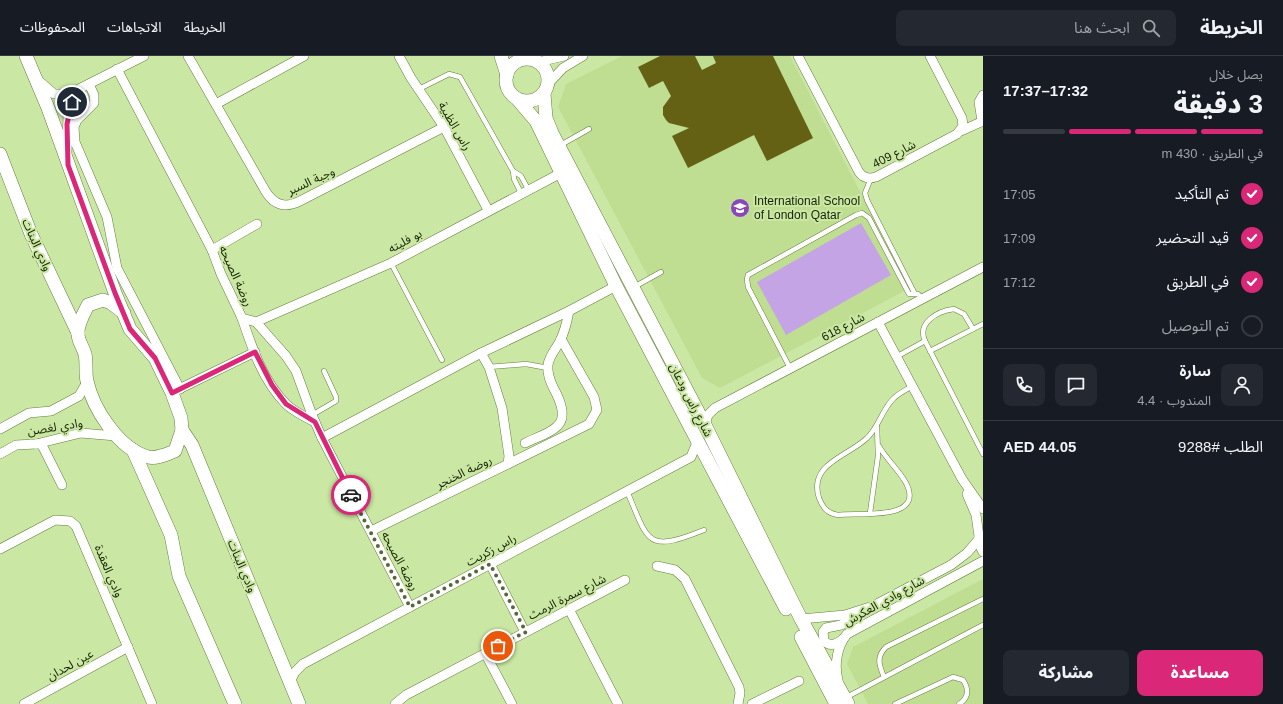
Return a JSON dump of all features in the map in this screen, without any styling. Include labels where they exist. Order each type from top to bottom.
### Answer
[{"type":"street","points":[[26,56],[36,78],[115,293],[130,329],[155,358],[176,391]]},
{"type":"street","points":[[36,78],[54,94],[68,94],[77,91],[144,56]]},
{"type":"street","name":"وجبة السبر","points":[[188,56],[266,192],[275,203],[281,205],[294,204],[444,127]]},
{"type":"street","points":[[216,104],[304,56]]},
{"type":"street","name":"راس الظبية","points":[[399,56],[418,89],[444,127],[488,210]]},
{"type":"street","points":[[501,56],[507,75]]},
{"type":"street","points":[[564,56],[529,59],[514,64],[507,75],[506,81],[510,92],[518,100],[532,101],[546,89],[563,68],[583,56]]},
{"type":"street","name":"شارع 409","points":[[798,56],[859,172],[865,177],[871,178],[883,174],[961,131],[983,121]]},
{"type":"street","points":[[930,56],[962,118],[963,123],[961,131]]},
{"type":"street","points":[[529,59],[547,74],[546,89]]},
{"type":"street","name":"روضة الصيحه","points":[[117,69],[212,250],[221,274],[242,318],[256,322],[276,342],[296,371],[322,438],[410,607]]},
{"type":"street","points":[[87,382],[108,428],[133,450],[149,457],[175,451],[182,430],[176,391],[117,268],[107,217],[75,142],[74,127],[77,120],[94,103],[94,95],[89,84]]},
{"type":"street","name":"شارع راس ودعان","points":[[546,89],[546,118],[559,146],[695,406],[842,699]]},
{"type":"street","points":[[67,162],[68,113],[77,91]]},
{"type":"street","points":[[983,95],[980,99],[979,106],[983,121]]},
{"type":"street","name":"شارع راس ودعان","points":[[518,100],[536,121],[616,286],[708,459],[842,699]]},
{"type":"street","name":"وادي البنات","points":[[0,154],[31,234],[78,333],[85,354],[87,382]]},
{"type":"street","name":"بو فليته","points":[[256,322],[391,263],[488,210],[561,173]]},
{"type":"street","points":[[212,250],[258,224]]},
{"type":"street","name":"شارع 618","points":[[704,425],[708,415],[715,408],[878,322],[919,296],[983,267]]},
{"type":"street","points":[[322,438],[481,353],[569,311],[616,286]]},
{"type":"street","points":[[78,333],[82,318],[88,305],[103,300],[111,303],[124,313]]},
{"type":"street","points":[[525,443],[555,429],[562,419],[563,407],[550,382],[548,361],[561,339],[567,325],[569,311]]},
{"type":"street","points":[[242,318],[255,352],[272,385],[286,404],[313,418]]},
{"type":"street","points":[[878,322],[962,479],[983,509]]},
{"type":"street","points":[[508,464],[588,424],[597,410],[594,397],[561,339]]},
{"type":"street","points":[[176,391],[195,383],[255,352]]},
{"type":"street","name":"روضة الخنجر","points":[[371,531],[508,464],[510,456],[502,408],[488,367],[481,353]]},
{"type":"street","name":"وادي لغصن","points":[[0,429],[29,414],[51,411],[74,399],[79,396],[87,382]]},
{"type":"street","points":[[695,406],[703,409],[715,408]]},
{"type":"street","name":"وادي البنات","points":[[182,430],[192,445],[299,704]]},
{"type":"street","name":"وادي لغصن","points":[[0,454],[16,445],[36,444],[81,434],[116,436]]},
{"type":"street","points":[[698,440],[691,457],[708,459]]},
{"type":"street","points":[[36,444],[41,444],[62,485]]},
{"type":"street","points":[[133,450],[171,535],[179,576],[236,704]]},
{"type":"street","name":"راس زكريت","points":[[290,682],[295,672],[303,664],[691,457]]},
{"type":"street","points":[[962,479],[976,515],[983,552]]},
{"type":"street","name":"وادي العقدة","points":[[0,549],[55,520],[70,521],[76,526],[152,704]]},
{"type":"street","name":"شارع وادي العكرش","points":[[801,619],[845,615],[873,606],[951,565],[967,553],[980,535]]},
{"type":"street","name":"شارع وادي العكرش","points":[[842,699],[836,665],[843,640],[856,628],[983,561]]},
{"type":"street","points":[[490,564],[526,632]]},
{"type":"street","points":[[657,566],[675,570],[685,579],[739,687],[739,701],[752,704],[799,681]]},
{"type":"street","name":"شارع سمرة الرمث","points":[[395,704],[406,695],[625,580]]},
{"type":"street","points":[[843,640],[835,644],[829,644],[824,641],[823,632],[826,628],[842,625],[873,606]]},
{"type":"street","points":[[569,609],[618,704]]},
{"type":"street","name":"عين لحدان","points":[[24,704],[128,647]]},
{"type":"street","points":[[485,653],[512,704]]},
{"type":"street","points":[[281,660],[289,663],[303,664]]},
{"type":"lane","points":[[418,89],[449,74],[460,77],[513,170],[514,179],[525,191]]},
{"type":"lane","points":[[559,146],[589,129]]},
{"type":"lane","points":[[513,170],[521,176],[525,191]]},
{"type":"lane","points":[[871,178],[866,189],[866,200],[919,296]]},
{"type":"lane","points":[[790,368],[747,283],[746,279],[751,272],[862,213],[869,218],[909,294],[919,296]]},
{"type":"lane","points":[[391,263],[442,360]]},
{"type":"lane","points":[[633,287],[661,272]]},
{"type":"lane","points":[[973,329],[961,311],[950,309],[925,323],[922,332],[925,341],[983,454]]},
{"type":"lane","points":[[930,351],[983,324]]},
{"type":"lane","points":[[896,357],[925,341]]},
{"type":"lane","points":[[488,367],[526,364],[548,368]]},
{"type":"lane","points":[[313,418],[336,401],[336,397],[324,371]]},
{"type":"lane","points":[[878,446],[905,483],[909,496],[907,503],[895,512],[838,515],[830,513],[822,505],[818,488],[821,474],[829,462],[861,443],[877,426],[890,402],[912,386]]},
{"type":"lane","points":[[870,513],[878,446],[877,426]]},
{"type":"lane","points":[[626,491],[645,533],[653,540],[665,542],[673,541],[704,530]]},
{"type":"lane","points":[[884,677],[878,663],[880,654],[886,647],[983,599]]},
{"type":"lane","points":[[842,699],[983,625]]},
{"type":"lane","points":[[895,704],[953,677],[963,680],[968,691],[967,696],[959,704]]},
{"type":"shaded area","name":"International School of London Qatar","points":[[622,56],[790,56],[910,288],[720,388],[702,378],[558,107],[566,84]]},
{"type":"shaded area","points":[[861,223],[891,275],[786,335],[757,282]]},
{"type":"shaded area","points":[[983,579],[983,704],[868,704],[847,664],[853,647]]},
{"type":"building","points":[[660,56],[695,56],[702,70],[716,63],[713,56],[773,56],[813,138],[767,161],[754,135],[688,168],[672,136],[689,128],[669,123],[666,120],[663,115],[663,107],[671,96],[663,81],[649,88],[638,67]]},
{"type":"way so far","points":[[351,495],[410,607],[490,564],[526,632],[498,646]]},
{"type":"place","name":"International School of London Qatar","points":[[740,208]]},
{"type":"route","points":[[72,102],[68,113],[67,124],[68,165],[115,293],[130,329],[155,358],[172,393],[195,383],[255,352],[272,385],[286,404],[315,422],[351,495]]}]
